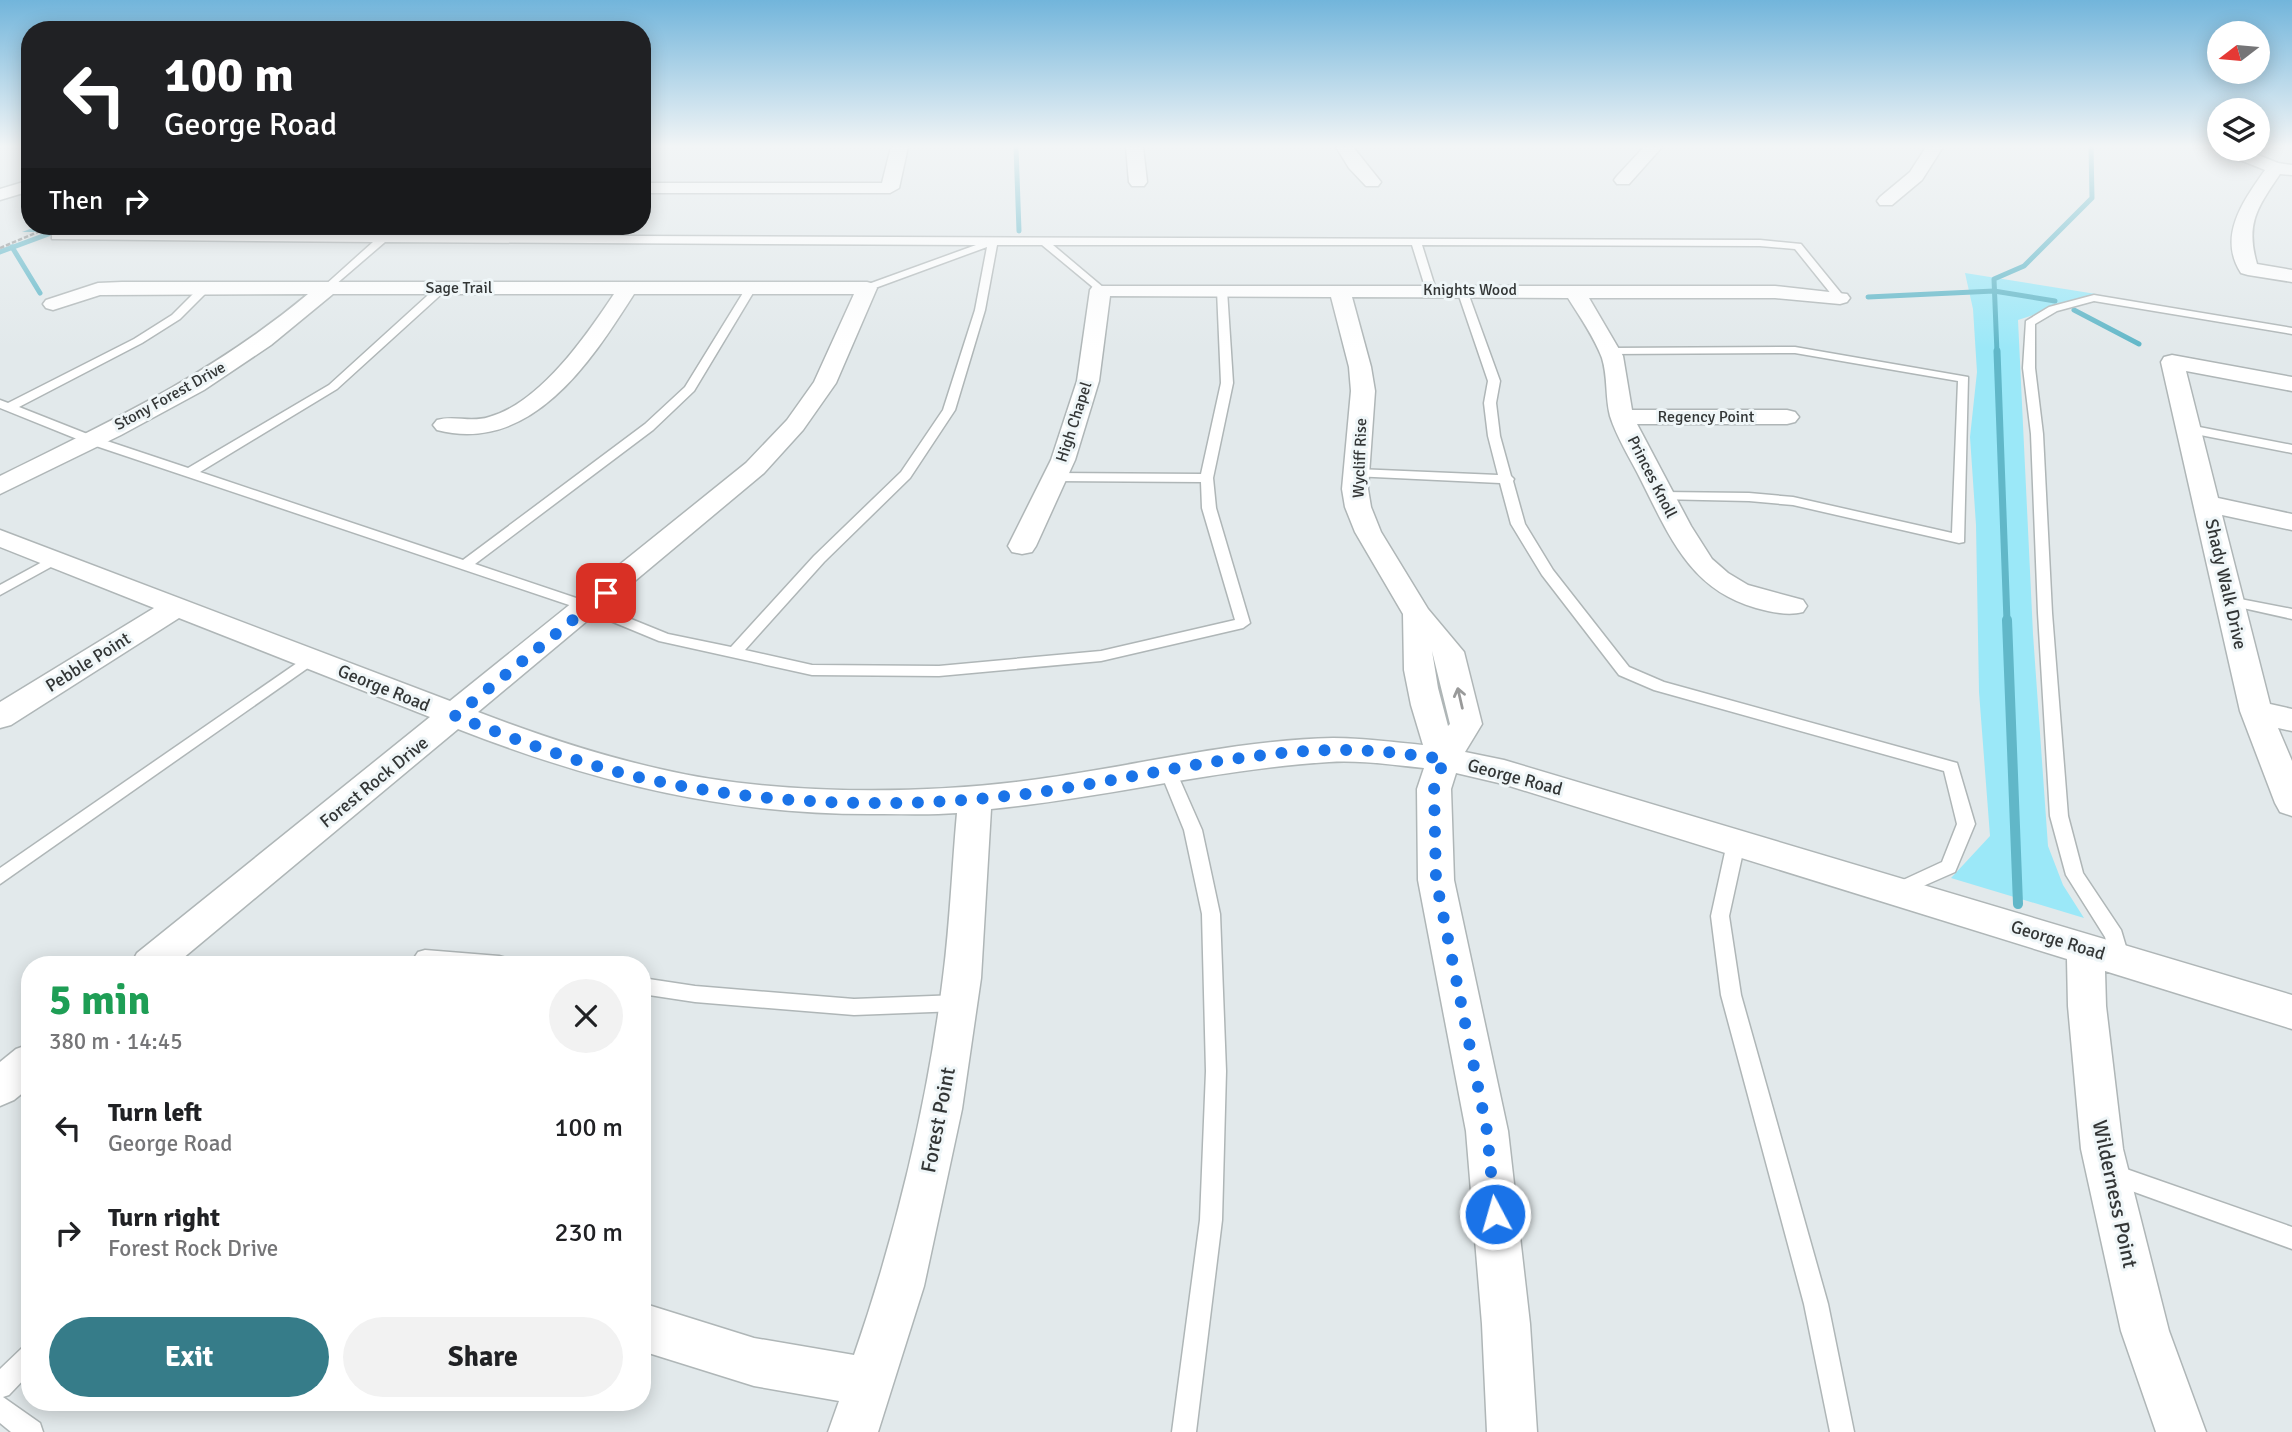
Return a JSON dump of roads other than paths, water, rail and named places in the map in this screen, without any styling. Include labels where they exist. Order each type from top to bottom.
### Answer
[{"type":"street","points":[[2249,214],[2241,225],[2241,246],[2248,269],[2292,276]]},
{"type":"street","name":"Stony Forest Drive","points":[[0,486],[168,401],[221,370],[264,340],[328,288]]},
{"type":"street","points":[[445,425],[456,428],[478,427],[512,415],[533,403],[588,350],[628,288]]},
{"type":"street","name":"Sage Trail","points":[[53,304],[98,289],[867,288]]},
{"type":"street","name":"Forest Rock Drive","points":[[160,956],[589,607],[755,468],[795,425],[825,383],[867,288]]},
{"type":"street","name":"Knights Wood","points":[[1100,290],[1775,292],[1840,298]]},
{"type":"street","name":"High Chapel","points":[[1022,546],[1054,477],[1088,381],[1100,290]]},
{"type":"street","name":"Wycliff Rise","points":[[1340,290],[1360,368],[1363,391],[1357,473],[1358,507],[1368,532],[1417,614],[1415,647],[1427,716],[1444,759]]},
{"type":"street","name":"Princes Knoll","points":[[1575,291],[1609,351],[1619,381],[1619,403],[1624,417],[1690,551],[1715,579],[1749,598],[1793,606]]},
{"type":"street","name":"Shady Walk Drive","points":[[2292,384],[2172,362],[2256,711],[2292,803]]},
{"type":"street","name":"Regency Point","points":[[1624,417],[1787,417]]},
{"type":"street","points":[[2207,504],[2292,522]]},
{"type":"street","name":"George Road","points":[[0,538],[542,750],[662,782],[753,796],[849,802],[975,798],[1038,792],[1256,757],[1331,750],[1374,751],[1444,759],[1504,772],[2292,1012]]},
{"type":"street","name":"Pebble Point","points":[[0,717],[176,607]]},
{"type":"street","points":[[2256,711],[2292,720]]},
{"type":"street","points":[[1444,759],[1434,789],[1436,880],[1487,1131],[1506,1325],[1512,1432]]},
{"type":"street","name":"Forest Point","points":[[853,1432],[901,1286],[942,1109],[958,1003],[975,798]]},
{"type":"street","name":"Wilderness Point","points":[[2104,954],[2087,1006],[2102,1149],[2145,1331],[2181,1432]]},
{"type":"street","points":[[0,1087],[21,1070]]},
{"type":"street","points":[[651,1331],[754,1362],[870,1382]]},
{"type":"lane","points":[[55,237],[1760,243],[1798,246],[1840,298]]},
{"type":"lane","points":[[328,288],[384,237]]},
{"type":"lane","points":[[1043,241],[1100,290]]},
{"type":"lane","points":[[867,288],[993,242]]},
{"type":"lane","points":[[734,653],[819,559],[906,475],[949,410],[980,310],[993,242]]},
{"type":"lane","points":[[1416,242],[1430,290]]},
{"type":"lane","points":[[5,405],[138,341],[176,317],[205,288]]},
{"type":"lane","points":[[191,472],[333,387],[442,288]]},
{"type":"lane","points":[[465,565],[649,427],[690,389],[751,288]]},
{"type":"lane","points":[[5,405],[91,440],[589,607],[664,638],[813,670],[939,671],[1101,656],[1243,623],[1209,508],[1207,478],[1227,383],[1222,290]]},
{"type":"lane","points":[[1462,290],[1494,381],[1490,402],[1494,436],[1508,479],[1518,524],[1548,572],[1624,671],[1659,686],[1951,767],[1966,824],[1949,867],[1896,891]]},
{"type":"lane","points":[[2104,954],[2114,934],[2075,875],[2059,816],[2037,434],[2029,368],[2030,323],[2053,309],[2094,298],[2292,331]]},
{"type":"lane","points":[[1609,351],[1795,350],[1964,379],[1959,539],[1793,501],[1749,497],[1662,496]]},
{"type":"lane","points":[[2189,429],[2292,449]]},
{"type":"lane","points":[[1357,473],[1508,479]]},
{"type":"lane","points":[[1054,477],[1207,478]]},
{"type":"lane","points":[[0,591],[55,559]]},
{"type":"lane","points":[[2230,601],[2292,614]]},
{"type":"lane","points":[[0,877],[310,659]]},
{"type":"lane","points":[[1168,771],[1193,830],[1211,914],[1216,1071],[1211,1220],[1184,1432]]},
{"type":"lane","points":[[1736,843],[1720,916],[1731,995],[1816,1304],[1842,1432]]},
{"type":"lane","points":[[651,987],[695,994],[855,1007],[958,1003]]},
{"type":"lane","points":[[2109,1173],[2292,1238]]},
{"type":"lane","points":[[0,1386],[21,1365]]},
{"type":"lane","points":[[0,1408],[31,1432]]},
{"type":"waterway","points":[[1018,214],[1019,231]]},
{"type":"waterway","points":[[1994,291],[1994,279],[2024,266],[2076,214]]},
{"type":"waterway","points":[[12,247],[46,235]]},
{"type":"waterway","points":[[0,252],[12,247]]},
{"type":"waterway","points":[[12,247],[40,293]]},
{"type":"waterway","points":[[1868,297],[1994,291]]},
{"type":"waterway","points":[[1994,291],[2055,301]]},
{"type":"waterway","points":[[1994,291],[1997,353]]},
{"type":"waterway","points":[[2074,310],[2139,344]]},
{"type":"waterway","points":[[1997,351],[2007,621]]},
{"type":"waterway","points":[[2007,620],[2018,904]]}]
